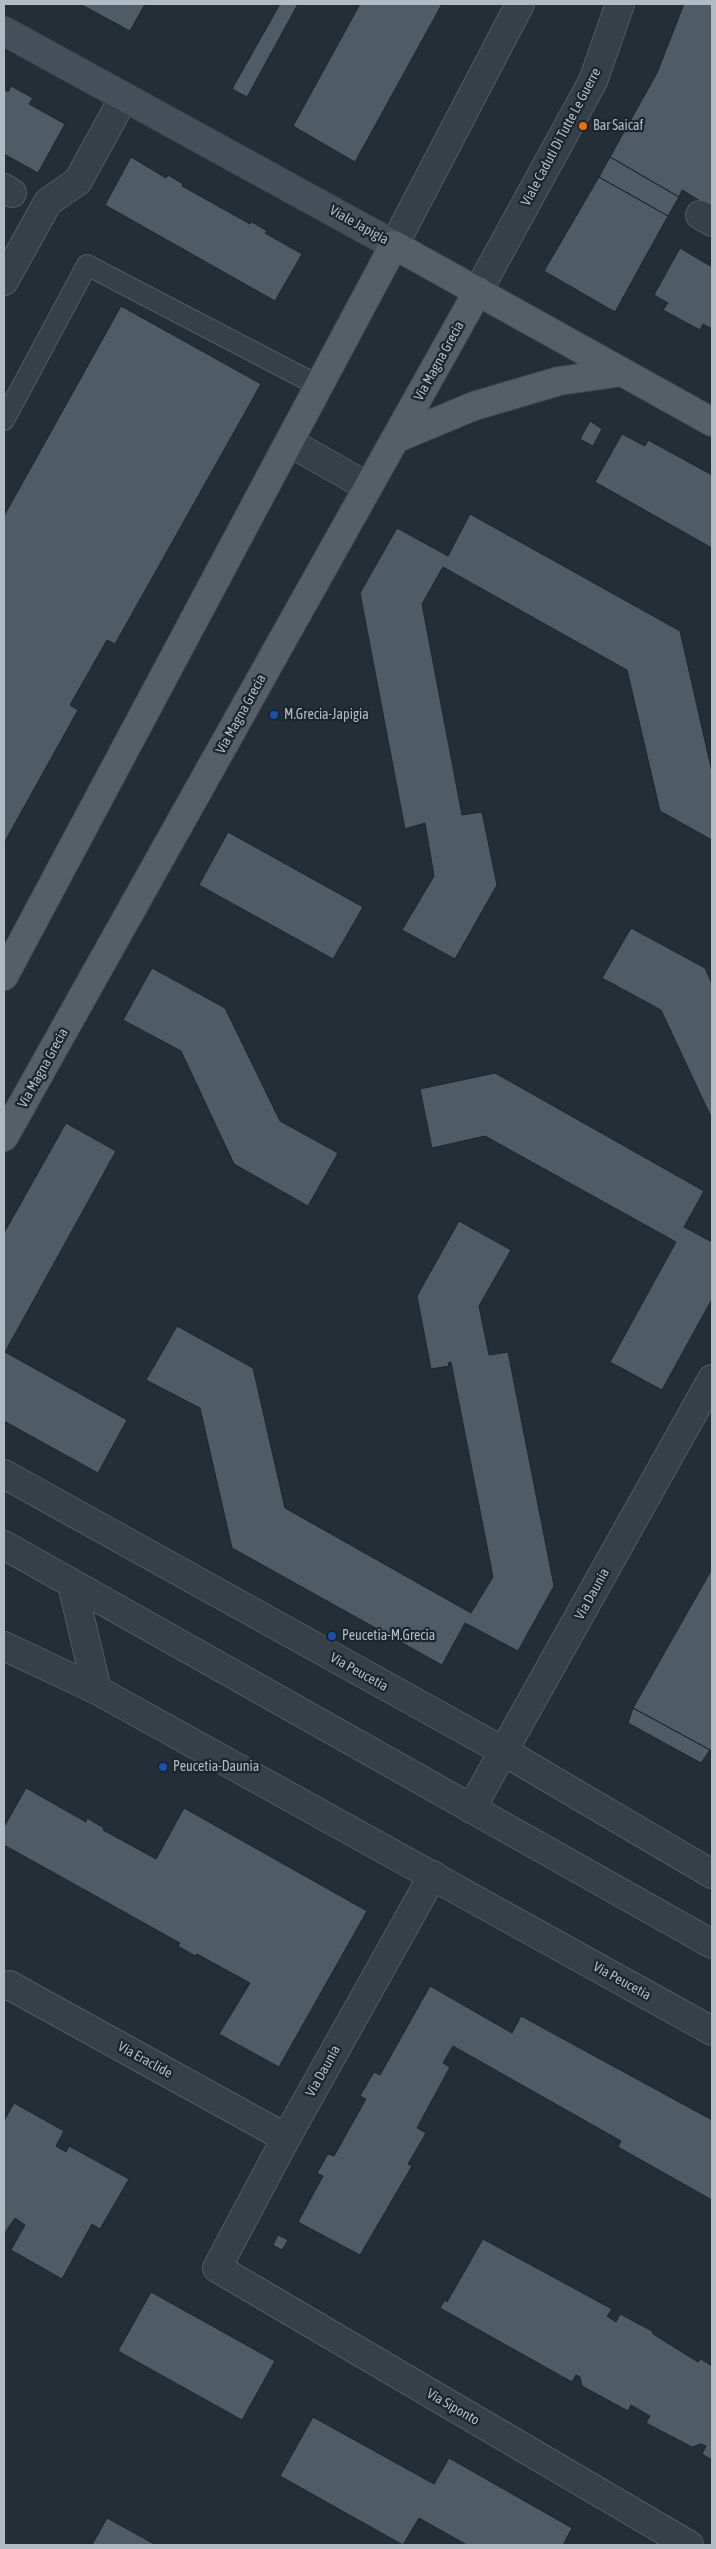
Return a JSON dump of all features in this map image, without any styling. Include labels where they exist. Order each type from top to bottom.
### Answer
[{"type":"main road","name":"Viale Japigia","points":[[4,31],[712,422]]},
{"type":"main road","points":[[4,976],[394,245]]},
{"type":"main road","name":"Via Magna Grecia","points":[[4,1137],[478,292]]},
{"type":"main road","points":[[395,439],[474,406],[558,381],[622,372]]},
{"type":"street","points":[[394,245],[520,4]]},
{"type":"street","name":"Viale Caduti Di Tutte Le Guerre","points":[[478,292],[593,81],[620,4]]},
{"type":"street","points":[[4,281],[48,202],[78,181],[124,97]]},
{"type":"street","points":[[289,442],[368,487]]},
{"type":"street","name":"Via Daunia","points":[[471,1809],[712,1378]]},
{"type":"street","name":"Via Peucetia","points":[[4,1474],[503,1751],[712,1874]]},
{"type":"street","points":[[4,1545],[712,1944]]},
{"type":"street","points":[[72,1584],[97,1690]]},
{"type":"street","name":"Via Peucetia","points":[[4,1646],[97,1690],[712,2032]]},
{"type":"street","name":"Via Daunia","points":[[217,2268],[286,2138],[432,1875]]},
{"type":"street","name":"Via Eraclide","points":[[4,1986],[9,1985],[286,2138]]},
{"type":"street","name":"Via Siponto","points":[[217,2268],[689,2545]]},
{"type":"lane","points":[[4,420],[87,265],[319,386]]},
{"type":"building","points":[[80,4],[145,4],[130,31]]},
{"type":"building","points":[[280,4],[298,4],[247,97],[232,89]]},
{"type":"building","points":[[360,4],[442,4],[355,162],[293,126]]},
{"type":"building","points":[[684,4],[712,4],[712,208],[682,190],[679,197],[610,157],[657,73]]},
{"type":"building","points":[[11,86],[33,98],[29,104],[65,124],[38,173],[4,154],[4,89],[8,92]]},
{"type":"building","points":[[131,157],[166,178],[168,175],[183,184],[182,186],[250,224],[252,222],[267,231],[265,233],[302,254],[275,301],[105,205]]},
{"type":"building","points":[[610,157],[679,197],[668,216],[599,177]]},
{"type":"building","points":[[599,177],[668,216],[615,312],[544,271]]},
{"type":"building","points":[[680,248],[712,267],[712,329],[703,324],[700,330],[663,310],[668,303],[654,295]]},
{"type":"building","points":[[121,306],[261,384],[115,644],[107,640],[70,705],[78,710],[4,843],[4,516]]},
{"type":"building","points":[[590,421],[602,429],[593,446],[580,439]]},
{"type":"building","points":[[622,434],[645,446],[648,440],[712,475],[712,548],[595,482]]},
{"type":"building","points":[[470,514],[680,631],[712,772],[712,840],[660,811],[627,670],[443,567],[422,604],[462,815],[482,812],[497,885],[455,959],[402,930],[434,876],[425,823],[405,829],[360,593],[397,528],[448,556]]},
{"type":"building","points":[[228,832],[363,907],[333,959],[199,885]]},
{"type":"building","points":[[631,928],[705,968],[712,984],[712,1119],[661,1010],[602,978]]},
{"type":"building","points":[[152,968],[225,1008],[280,1121],[338,1153],[308,1206],[234,1164],[181,1051],[123,1020]]},
{"type":"building","points":[[495,1073],[704,1191],[684,1227],[712,1242],[712,1299],[662,1390],[610,1362],[676,1242],[485,1136],[432,1148],[420,1089]]},
{"type":"building","points":[[66,1123],[116,1151],[5,1352],[127,1420],[98,1473],[4,1421],[4,1233]]},
{"type":"building","points":[[459,1221],[511,1250],[479,1306],[489,1355],[508,1352],[554,1586],[518,1651],[465,1623],[442,1665],[232,1548],[200,1408],[146,1380],[177,1326],[253,1368],[285,1508],[471,1613],[493,1577],[451,1362],[448,1363],[449,1366],[431,1369],[417,1296]]},
{"type":"building","points":[[712,1569],[712,1751],[633,1708]]},
{"type":"building","points":[[633,1708],[710,1750],[701,1763],[628,1723]]},
{"type":"building","points":[[26,1788],[86,1822],[87,1818],[104,1828],[103,1830],[156,1859],[184,1808],[367,1911],[279,2067],[219,2034],[250,1983],[197,1954],[195,1956],[178,1946],[180,1943],[4,1845],[4,1827]]},
{"type":"building","points":[[430,1986],[512,2033],[521,2016],[712,2120],[712,2200],[618,2147],[621,2141],[453,2046],[443,2063],[450,2067],[417,2128],[426,2133],[408,2164],[412,2166],[360,2255],[298,2222],[323,2176],[317,2173],[328,2154],[334,2156],[366,2099],[360,2096],[374,2072],[380,2075]]},
{"type":"building","points":[[14,2103],[64,2131],[56,2146],[66,2152],[69,2146],[129,2179],[100,2229],[92,2224],[62,2279],[11,2250],[25,2225],[15,2218],[4,2234],[4,2121]]},
{"type":"building","points":[[278,2235],[288,2240],[282,2250],[273,2245]]},
{"type":"building","points":[[483,2239],[612,2309],[607,2316],[616,2322],[620,2314],[652,2331],[653,2334],[698,2362],[701,2359],[712,2366],[712,2460],[702,2454],[706,2446],[701,2444],[692,2447],[646,2423],[650,2416],[631,2405],[628,2411],[582,2386],[580,2377],[576,2375],[572,2382],[440,2308],[445,2300],[447,2302]]},
{"type":"building","points":[[151,2292],[275,2361],[242,2420],[118,2351]]},
{"type":"building","points":[[313,2417],[434,2484],[449,2458],[572,2528],[563,2545],[467,2545],[419,2518],[403,2545],[280,2476]]},
{"type":"building","points":[[107,2518],[156,2545],[92,2545]]},
{"type":"place","name":"Bar Saicaf","points":[[583,126]]},
{"type":"place","name":"M.Grecia-Japigia","points":[[274,715]]},
{"type":"place","name":"Peucetia-M.Grecia","points":[[332,1636]]},
{"type":"place","name":"Peucetia-Daunia","points":[[163,1767]]}]
